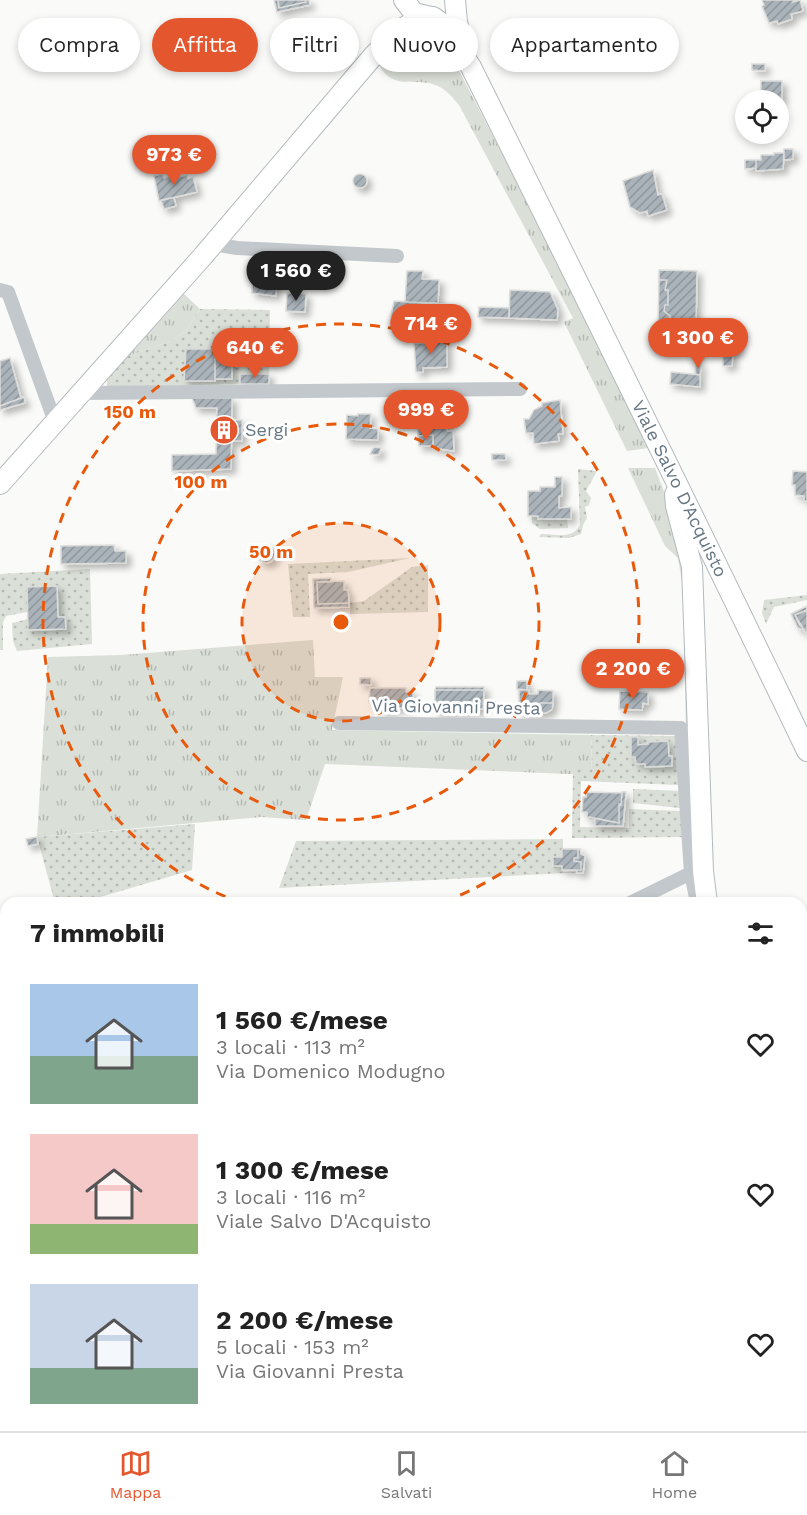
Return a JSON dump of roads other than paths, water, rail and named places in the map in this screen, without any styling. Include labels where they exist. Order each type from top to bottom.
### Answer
[{"type":"street","name":"Viale Salvo D'Acquisto","points":[[403,0],[409,8],[431,18]]},
{"type":"street","points":[[396,18],[403,0]]},
{"type":"street","name":"Viale Salvo D'Acquisto","points":[[454,0],[456,18]]},
{"type":"street","points":[[423,18],[447,10],[454,0]]},
{"type":"street","points":[[0,484],[213,244],[371,59]]},
{"type":"street","name":"Viale Salvo D'Acquisto","points":[[473,72],[807,751]]},
{"type":"street","points":[[213,244],[237,248],[397,256]]},
{"type":"street","points":[[0,290],[8,292],[55,422]]},
{"type":"street","points":[[80,393],[520,389]]},
{"type":"street","points":[[673,476],[676,506],[692,567]]},
{"type":"street","points":[[697,897],[692,567],[695,553],[706,542]]},
{"type":"street","name":"Via Giovanni Presta","points":[[339,723],[681,728],[697,872]]},
{"type":"street","points":[[643,897],[697,872]]},
{"type":"street","points":[[697,872],[705,897]]},
{"type":"place","name":"Sergi","points":[[224,430]]}]
